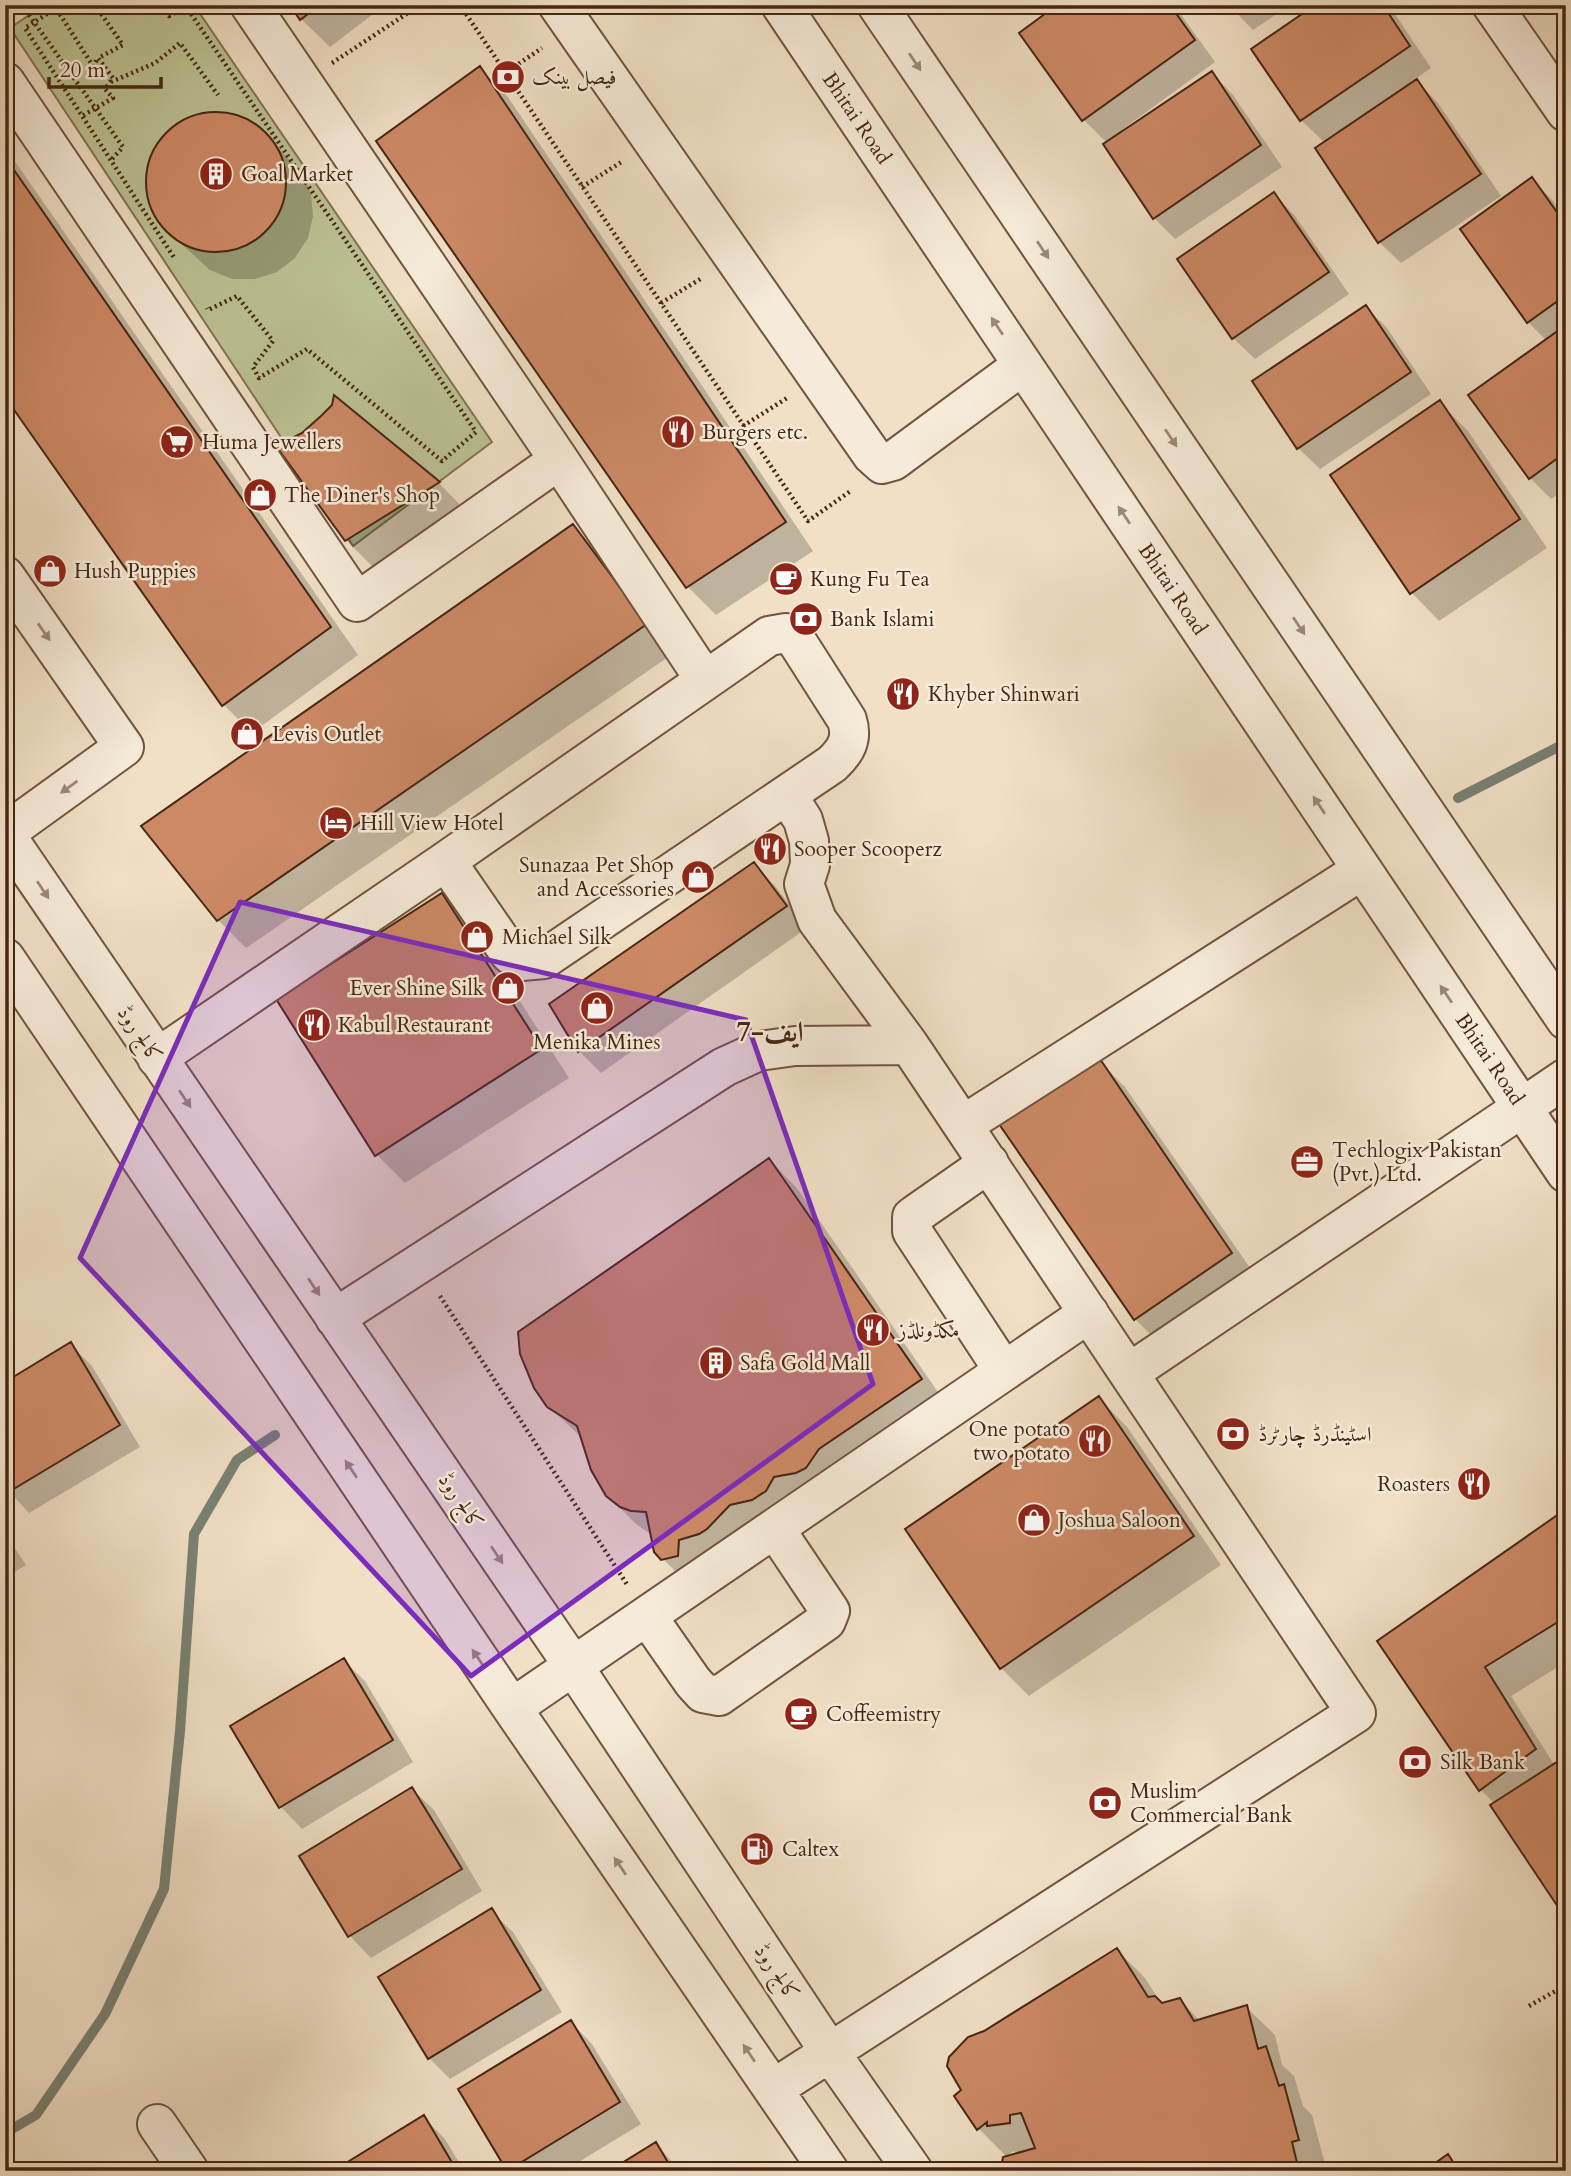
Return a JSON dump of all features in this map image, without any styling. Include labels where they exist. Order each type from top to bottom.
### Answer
[{"type":"street","points":[[250,5],[705,680]]},
{"type":"street","points":[[558,5],[872,455],[882,464],[893,461],[1023,365]]},
{"type":"street","name":"Bhitai Road","points":[[781,5],[1566,1173]]},
{"type":"street","points":[[877,5],[1566,1020]]},
{"type":"street","points":[[1492,5],[1566,112]]},
{"type":"street","points":[[5,82],[357,602],[559,460]]},
{"type":"street","points":[[5,576],[124,747],[5,833]]},
{"type":"street","points":[[157,1058],[446,861],[768,636],[786,633],[794,637],[847,720],[849,736],[843,754],[787,795],[544,958],[522,961],[510,954],[446,861]]},
{"type":"street","points":[[773,2089],[1356,1713],[909,1045],[817,920],[804,884],[810,865],[809,841],[803,820],[787,795]]},
{"type":"street","name":"کالج روڈ","points":[[5,833],[573,1666],[829,2051],[913,2171]]},
{"type":"street","points":[[963,1125],[1362,870]]},
{"type":"street","points":[[5,958],[828,2171]]},
{"type":"street","points":[[335,1318],[724,1067],[759,1051],[795,1046],[909,1045]]},
{"type":"street","points":[[1129,1373],[1566,1077]]},
{"type":"street","points":[[989,1163],[916,1213],[911,1224],[912,1231],[1004,1371]]},
{"type":"street","points":[[512,1708],[1089,1313]]},
{"type":"street","points":[[647,1616],[692,1682],[703,1693],[719,1696],[830,1616],[830,1611],[775,1529]]},
{"type":"street","points":[[157,2124],[189,2171]]},
{"type":"path","points":[[54,5],[93,66],[98,58],[124,45],[96,6]]},
{"type":"path","points":[[61,5],[25,28],[178,264]]},
{"type":"path","points":[[156,5],[169,16],[187,5],[476,432],[442,461],[307,349],[259,378],[253,366],[273,341],[237,296],[208,310],[201,299]]},
{"type":"path","points":[[302,82],[420,5]]},
{"type":"path","points":[[460,5],[808,521]]},
{"type":"path","points":[[29,15],[123,147],[111,160]]},
{"type":"path","points":[[110,82],[155,63],[180,43],[218,95]]},
{"type":"path","points":[[72,121],[113,98],[105,89],[113,78],[98,58]]},
{"type":"path","points":[[582,187],[654,142]]},
{"type":"path","points":[[661,303],[735,258]]},
{"type":"path","points":[[743,426],[818,378]]},
{"type":"path","points":[[418,1262],[647,1616]]},
{"type":"path","points":[[1529,2006],[1566,1985]]},
{"type":"highlighted area","points":[[240,902],[746,1020],[873,1384],[471,1676],[80,1258]]},
{"type":"green space","points":[[44,5],[194,5],[492,442],[353,546],[10,28]]},
{"type":"building","points":[[290,5],[320,5],[300,20]]},
{"type":"building","points":[[1057,5],[1170,5],[1195,40],[1082,121],[1019,33]]},
{"type":"building","points":[[1315,5],[1383,5],[1410,46],[1300,121],[1251,49]]},
{"type":"building","points":[[480,66],[786,522],[686,588],[376,141]]},
{"type":"building","points":[[1212,71],[1261,145],[1153,219],[1103,144]]},
{"type":"building","points":[[1417,79],[1481,174],[1378,243],[1315,148]]},
{"type":"building","name":"Goal Market","points":[[216,112],[243,117],[266,132],[281,155],[286,182],[281,209],[266,232],[243,247],[216,252],[189,247],[166,232],[151,209],[146,182],[151,155],[166,132],[189,117]]},
{"type":"building","points":[[5,157],[331,627],[222,706],[5,397]]},
{"type":"building","points":[[1532,177],[1566,225],[1566,295],[1527,323],[1460,229]]},
{"type":"building","points":[[1274,192],[1329,272],[1232,339],[1177,259]]},
{"type":"building","points":[[1366,305],[1411,372],[1297,449],[1252,381]]},
{"type":"building","points":[[1566,325],[1566,452],[1529,479],[1468,395]]},
{"type":"building","points":[[334,395],[440,482],[345,541],[276,446],[302,433],[332,405]]},
{"type":"building","points":[[1440,400],[1520,519],[1410,594],[1330,475]]},
{"type":"building","points":[[573,524],[647,624],[217,921],[141,826]]},
{"type":"building","points":[[754,862],[787,906],[578,1052],[549,1004]]},
{"type":"building","points":[[442,893],[542,1049],[375,1156],[276,999]]},
{"type":"building","points":[[1098,1056],[1232,1253],[1134,1320],[999,1124]]},
{"type":"building","name":"Safa Gold Mall","points":[[769,1158],[922,1379],[819,1449],[806,1468],[796,1473],[774,1477],[766,1491],[752,1500],[730,1505],[707,1529],[679,1540],[678,1556],[661,1560],[654,1552],[646,1512],[620,1507],[606,1496],[591,1470],[577,1426],[547,1407],[534,1388],[520,1354],[518,1332]]},
{"type":"building","points":[[71,1342],[120,1425],[7,1493],[5,1382]]},
{"type":"building","points":[[1099,1396],[1194,1536],[1000,1669],[905,1529]]},
{"type":"building","points":[[1566,1509],[1566,1617],[1485,1667],[1536,1749],[1479,1791],[1377,1641]]},
{"type":"building","points":[[344,1658],[393,1740],[279,1808],[230,1726]]},
{"type":"building","points":[[1560,1760],[1566,1770],[1566,1919],[1490,1805]]},
{"type":"building","points":[[412,1787],[462,1869],[348,1937],[299,1856]]},
{"type":"building","points":[[492,1908],[541,1990],[428,2059],[378,1977]]},
{"type":"building","points":[[1117,1948],[1148,1997],[1155,1996],[1162,2003],[1180,1998],[1194,2021],[1247,2005],[1258,2049],[1266,2046],[1279,2086],[1284,2084],[1299,2140],[1292,2142],[1299,2171],[1008,2171],[1002,2162],[1003,2157],[1035,2148],[1021,2113],[1010,2115],[1010,2123],[987,2126],[987,2122],[977,2130],[954,2096],[961,2090],[947,2066],[949,2057],[968,2037],[984,2031]]},
{"type":"building","points":[[571,2020],[620,2102],[507,2171],[458,2089]]},
{"type":"building","points":[[424,2115],[457,2171],[333,2171]]},
{"type":"building","points":[[656,2142],[673,2171],[609,2171]]},
{"type":"building","points":[[1448,2154],[1459,2171],[1424,2171]]},
{"type":"waterway","points":[[1458,798],[1566,743]]},
{"type":"waterway","points":[[5,2133],[36,2115],[105,2014],[164,1889],[180,1731],[194,1534],[237,1460],[275,1435]]},
{"type":"place","name":"فیصل بینک","points":[[508,77]]},
{"type":"place","name":"Goal Market","points":[[216,174]]},
{"type":"place","name":"Burgers etc.","points":[[678,432]]},
{"type":"place","name":"Huma Jewellers","points":[[177,442]]},
{"type":"place","name":"The Diner's Shop","points":[[260,495]]},
{"type":"place","name":"Hush Puppies","points":[[50,571]]},
{"type":"place","name":"Kung Fu Tea","points":[[786,579]]},
{"type":"place","name":"Bank Islami","points":[[806,619]]},
{"type":"place","name":"Khyber Shinwari","points":[[903,694]]},
{"type":"place","name":"Levis Outlet","points":[[247,734]]},
{"type":"place","name":"Hill View Hotel","points":[[336,823]]},
{"type":"place","name":"Sooper Scooperz","points":[[770,849]]},
{"type":"place","name":"Sunazaa Pet Shop and Accessories","points":[[698,877]]},
{"type":"place","name":"Michael Silk","points":[[477,937]]},
{"type":"place","name":"Ever Shine Silk","points":[[508,988]]},
{"type":"place","name":"Menika Mines","points":[[597,1008]]},
{"type":"place","name":"Kabul Restaurant","points":[[314,1025]]},
{"type":"place","name":"Techlogix Pakistan (Pvt.) Ltd.","points":[[1307,1162]]},
{"type":"place","name":"مکڈونلڈز","points":[[873,1330]]},
{"type":"place","name":"Safa Gold Mall","points":[[716,1363]]},
{"type":"place","name":"اسٹینڈرڈ چارٹرڈ","points":[[1233,1434]]},
{"type":"place","name":"One potato two potato","points":[[1095,1441]]},
{"type":"place","name":"Roasters","points":[[1474,1484]]},
{"type":"place","name":"Joshua Saloon","points":[[1034,1520]]},
{"type":"place","name":"Coffeemistry","points":[[801,1714]]},
{"type":"place","name":"Silk Bank","points":[[1415,1762]]},
{"type":"place","name":"Muslim Commercial Bank","points":[[1105,1803]]},
{"type":"place","name":"Caltex","points":[[757,1849]]},
{"type":"district","name":"ایف-7","points":[[770,1031]]}]
